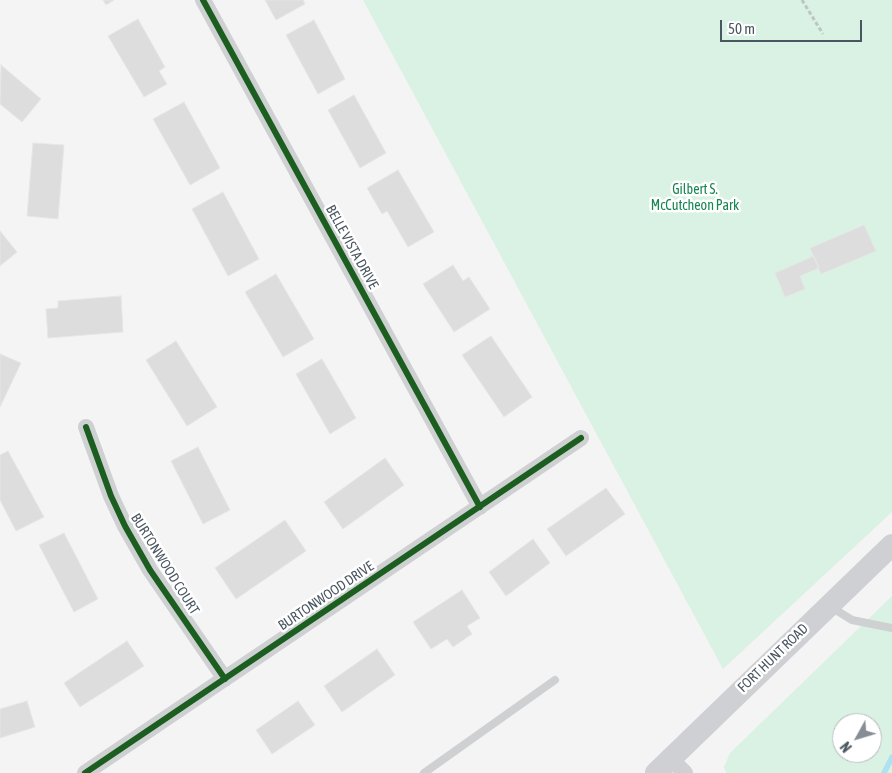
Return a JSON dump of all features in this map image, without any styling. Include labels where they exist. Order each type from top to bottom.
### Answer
[{"type":"main road","name":"FORT HUNT ROAD","points":[[671,768],[828,606],[892,545]]},
{"type":"street","name":"BELLE VISTA DRIVE","points":[[203,0],[480,507]]},
{"type":"street","name":"BURTONWOOD COURT","points":[[86,428],[111,496],[125,526],[150,570],[225,679]]},
{"type":"street","name":"BURTONWOOD DRIVE","points":[[85,773],[581,438]]},
{"type":"lane","points":[[828,606],[852,620],[892,628]]},
{"type":"lane","points":[[424,773],[555,680]]},
{"type":"path","points":[[802,0],[823,34]]},
{"type":"green space","name":"Gilbert S. McCutcheon Park","points":[[363,0],[892,0],[892,512],[723,669]]},
{"type":"green space","points":[[892,596],[892,773],[726,773],[724,767],[730,753]]},
{"type":"building","points":[[103,0],[114,0],[106,5]]},
{"type":"building","points":[[265,0],[303,0],[305,4],[276,20]]},
{"type":"building","points":[[138,19],[165,67],[159,71],[167,84],[144,97],[108,36]]},
{"type":"building","points":[[314,20],[345,79],[318,94],[286,35]]},
{"type":"building","points":[[1,65],[41,99],[22,122],[0,104]]},
{"type":"building","points":[[354,95],[386,153],[360,168],[328,110]]},
{"type":"building","points":[[184,102],[220,168],[190,185],[153,119]]},
{"type":"building","points":[[33,143],[64,145],[58,219],[27,216]]},
{"type":"building","points":[[398,170],[434,232],[408,247],[387,211],[382,214],[367,188]]},
{"type":"building","points":[[223,192],[259,259],[228,276],[192,209]]},
{"type":"building","points":[[864,225],[876,251],[821,274],[810,248]]},
{"type":"building","points":[[0,231],[17,252],[0,266]]},
{"type":"building","points":[[814,256],[819,268],[800,276],[805,289],[785,297],[775,273]]},
{"type":"building","points":[[453,265],[463,281],[469,277],[490,309],[454,332],[423,284]]},
{"type":"building","points":[[276,274],[314,339],[283,357],[245,292]]},
{"type":"building","points":[[121,296],[123,332],[48,338],[46,309],[58,308],[58,301]]},
{"type":"building","points":[[491,336],[532,397],[504,417],[462,355]]},
{"type":"building","points":[[176,341],[217,407],[187,426],[146,360]]},
{"type":"building","points":[[0,354],[21,363],[0,407]]},
{"type":"building","points":[[322,359],[356,418],[330,434],[296,374]]},
{"type":"building","points":[[198,447],[230,510],[203,524],[171,461]]},
{"type":"building","points":[[8,451],[44,517],[16,531],[0,500],[0,455]]},
{"type":"building","points":[[385,458],[404,485],[343,529],[324,502]]},
{"type":"building","points":[[606,488],[625,514],[566,556],[547,529]]},
{"type":"building","points":[[285,520],[306,551],[236,599],[215,568]]},
{"type":"building","points":[[64,533],[98,599],[74,612],[39,545]]},
{"type":"building","points":[[533,539],[550,563],[506,596],[489,572]]},
{"type":"building","points":[[462,590],[480,618],[467,626],[472,634],[453,647],[447,639],[431,649],[413,622]]},
{"type":"building","points":[[127,641],[144,666],[80,707],[64,683]]},
{"type":"building","points":[[377,649],[395,675],[342,712],[324,686]]},
{"type":"building","points":[[27,701],[35,727],[0,738],[0,709]]},
{"type":"building","points":[[298,701],[315,725],[272,754],[256,730]]},
{"type":"waterway","points":[[884,773],[892,757]]},
{"type":"cycle path","points":[[203,0],[480,507]]},
{"type":"cycle path","points":[[86,427],[111,496],[125,526],[150,570],[225,679]]},
{"type":"cycle path","points":[[85,773],[581,438]]}]
